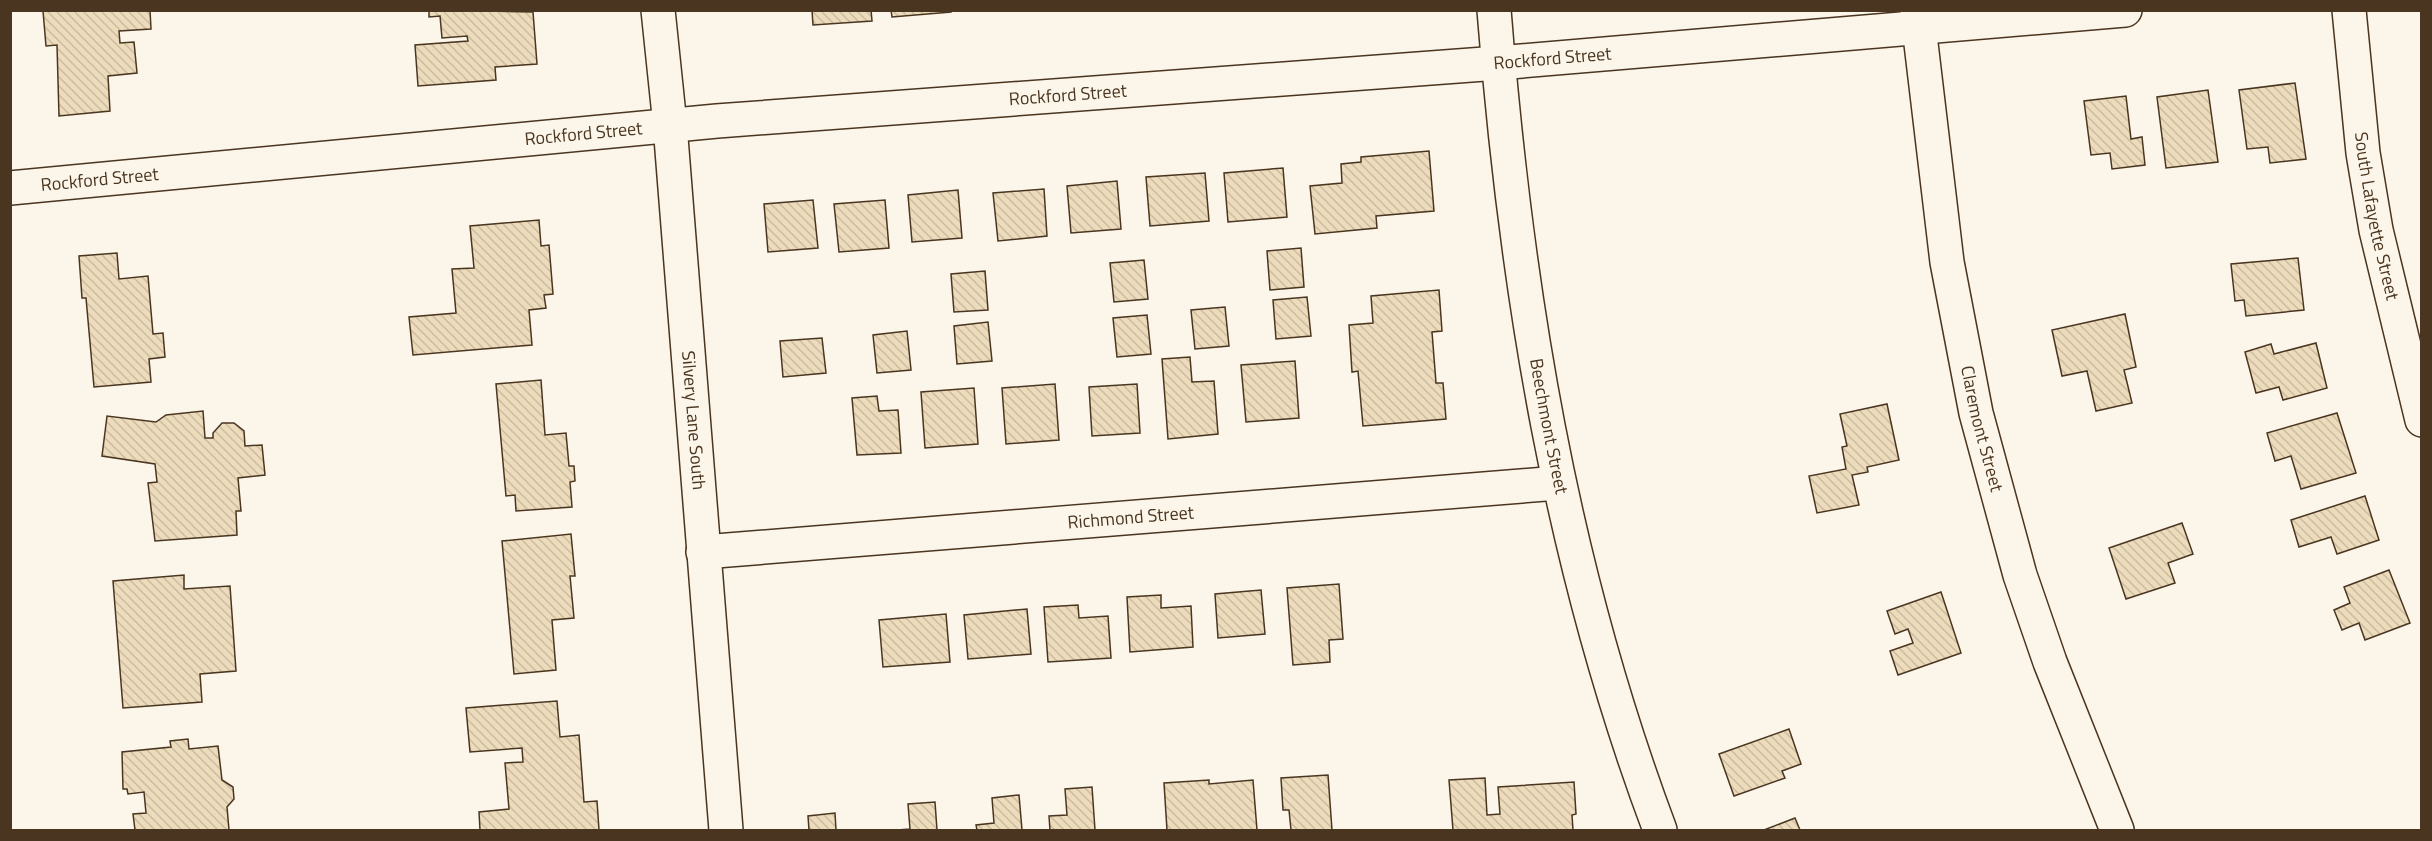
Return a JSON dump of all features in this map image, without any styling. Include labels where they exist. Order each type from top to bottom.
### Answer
[{"type":"street","name":"Silvery Lane South","points":[[658,10],[670,125],[726,831]]},
{"type":"street","name":"Beechmont Street","points":[[1494,10],[1521,272],[1536,371],[1558,483],[1587,601],[1615,697],[1660,831]]},
{"type":"street","name":"Rockford Street","points":[[10,188],[670,125],[1498,63],[1917,19],[2125,10]]},
{"type":"street","name":"South Lafayette Street","points":[[2349,10],[2363,153],[2376,230],[2421,420]]},
{"type":"street","name":"Claremont Street","points":[[1917,19],[1947,262],[1976,412],[2020,575],[2046,651],[2117,831]]},
{"type":"street","name":"Richmond Street","points":[[703,552],[1558,483]]},
{"type":"building","points":[[150,10],[151,29],[119,31],[120,43],[134,42],[137,73],[108,76],[110,111],[59,116],[57,45],[46,46],[43,11]]},
{"type":"building","points":[[429,10],[533,12],[537,64],[495,67],[496,80],[418,86],[415,45],[468,41],[467,36],[442,38],[440,16],[429,17]]},
{"type":"building","points":[[812,10],[871,10],[872,21],[813,25]]},
{"type":"building","points":[[891,10],[951,10],[951,12],[892,17]]},
{"type":"building","points":[[2295,83],[2306,159],[2270,163],[2268,147],[2247,149],[2239,90]]},
{"type":"building","points":[[2208,90],[2218,162],[2166,168],[2157,97]]},
{"type":"building","points":[[2126,96],[2131,139],[2142,137],[2145,165],[2112,169],[2110,153],[2091,155],[2084,101]]},
{"type":"building","points":[[1429,151],[1434,211],[1376,216],[1377,228],[1315,234],[1310,186],[1342,183],[1341,164],[1361,162],[1361,157]]},
{"type":"building","points":[[1283,168],[1287,217],[1228,222],[1224,173]]},
{"type":"building","points":[[1205,173],[1209,221],[1150,226],[1146,177]]},
{"type":"building","points":[[1117,181],[1121,229],[1071,233],[1067,186]]},
{"type":"building","points":[[1044,189],[1047,236],[998,241],[993,193]]},
{"type":"building","points":[[958,190],[962,238],[912,242],[908,195]]},
{"type":"building","points":[[813,200],[818,248],[768,252],[764,204]]},
{"type":"building","points":[[885,200],[889,248],[839,252],[834,204]]},
{"type":"building","points":[[539,220],[541,246],[549,245],[553,294],[544,295],[546,308],[529,310],[532,345],[413,355],[409,317],[456,313],[452,269],[474,268],[470,226]]},
{"type":"building","points":[[1301,248],[1304,287],[1270,290],[1267,251]]},
{"type":"building","points":[[117,253],[119,279],[148,276],[153,334],[163,333],[165,357],[149,359],[151,382],[94,387],[86,298],[82,298],[79,256]]},
{"type":"building","points":[[2298,258],[2304,310],[2246,316],[2244,300],[2235,301],[2231,264]]},
{"type":"building","points":[[1144,260],[1148,299],[1114,302],[1110,263]]},
{"type":"building","points":[[985,271],[988,310],[954,312],[951,274]]},
{"type":"building","points":[[1439,290],[1442,331],[1432,332],[1436,383],[1443,383],[1446,419],[1363,426],[1358,371],[1352,372],[1349,325],[1373,323],[1371,296]]},
{"type":"building","points":[[1307,297],[1311,336],[1276,339],[1273,300]]},
{"type":"building","points":[[1225,307],[1229,346],[1195,349],[1191,310]]},
{"type":"building","points":[[2125,314],[2136,367],[2124,370],[2132,403],[2096,411],[2087,371],[2062,376],[2052,330]]},
{"type":"building","points":[[1147,315],[1151,354],[1117,357],[1113,318]]},
{"type":"building","points":[[988,322],[992,361],[957,364],[954,326]]},
{"type":"building","points":[[907,331],[911,370],[877,373],[873,335]]},
{"type":"building","points":[[822,338],[826,373],[783,377],[780,341]]},
{"type":"building","points":[[2316,343],[2327,388],[2283,400],[2279,387],[2256,393],[2245,352],[2271,344],[2274,354]]},
{"type":"building","points":[[1190,357],[1192,382],[1214,381],[1218,434],[1168,439],[1162,359]]},
{"type":"building","points":[[1295,361],[1299,418],[1246,422],[1241,365]]},
{"type":"building","points":[[541,380],[545,435],[566,433],[569,466],[574,466],[575,481],[570,482],[572,507],[516,511],[515,495],[506,496],[496,384]]},
{"type":"building","points":[[1055,384],[1059,440],[1006,444],[1002,388]]},
{"type":"building","points":[[1137,384],[1140,433],[1092,436],[1089,387]]},
{"type":"building","points":[[974,388],[978,444],[925,448],[921,392]]},
{"type":"building","points":[[877,396],[879,411],[898,410],[901,453],[857,455],[852,398]]},
{"type":"building","points":[[1887,404],[1899,460],[1867,467],[1868,472],[1852,475],[1859,505],[1817,513],[1809,476],[1846,469],[1842,447],[1847,446],[1840,414]]},
{"type":"building","points":[[203,411],[205,438],[213,438],[213,433],[222,423],[234,423],[244,431],[245,446],[262,445],[265,475],[238,478],[241,511],[236,511],[237,535],[155,541],[148,483],[157,482],[155,464],[102,456],[107,416],[156,422],[166,415]]},
{"type":"building","points":[[2337,413],[2356,473],[2301,489],[2291,456],[2275,461],[2267,433]]},
{"type":"building","points":[[2365,496],[2379,540],[2337,554],[2331,537],[2299,547],[2291,520]]},
{"type":"building","points":[[2182,523],[2193,554],[2168,563],[2175,583],[2126,599],[2109,548]]},
{"type":"building","points":[[571,534],[575,576],[570,576],[574,618],[552,620],[556,670],[514,674],[502,541]]},
{"type":"building","points":[[2389,570],[2410,623],[2365,640],[2359,623],[2342,630],[2334,610],[2350,603],[2344,587]]},
{"type":"building","points":[[184,575],[184,589],[230,586],[236,671],[200,674],[202,702],[123,708],[113,581]]},
{"type":"building","points":[[1339,584],[1343,639],[1329,640],[1330,662],[1293,665],[1287,588]]},
{"type":"building","points":[[1261,590],[1265,634],[1218,638],[1215,594]]},
{"type":"building","points":[[1941,592],[1961,653],[1898,675],[1890,651],[1913,643],[1908,629],[1895,634],[1887,611]]},
{"type":"building","points":[[1161,595],[1161,608],[1191,606],[1193,647],[1130,652],[1127,597]]},
{"type":"building","points":[[1078,605],[1079,618],[1108,616],[1111,658],[1048,662],[1044,607]]},
{"type":"building","points":[[1027,609],[1031,654],[968,659],[964,615]]},
{"type":"building","points":[[946,614],[950,662],[883,667],[879,620]]},
{"type":"building","points":[[557,701],[560,737],[579,735],[584,802],[597,801],[599,830],[480,830],[479,812],[509,809],[505,763],[523,762],[522,748],[470,752],[466,708]]},
{"type":"building","points":[[1789,729],[1801,764],[1782,771],[1785,778],[1734,796],[1719,754]]},
{"type":"building","points":[[188,739],[189,749],[218,746],[222,780],[233,787],[234,799],[227,807],[229,830],[135,830],[133,814],[146,813],[144,792],[128,794],[127,789],[123,789],[122,752],[171,747],[170,741]]},
{"type":"building","points":[[1328,775],[1332,830],[1291,830],[1289,810],[1283,810],[1281,778]]},
{"type":"building","points":[[1485,778],[1487,815],[1500,814],[1498,787],[1574,782],[1576,814],[1572,815],[1573,830],[1453,830],[1449,780]]},
{"type":"building","points":[[1209,780],[1209,784],[1253,780],[1257,830],[1167,830],[1164,783]]},
{"type":"building","points":[[1092,787],[1095,830],[1050,830],[1049,816],[1067,815],[1065,789]]},
{"type":"building","points":[[1019,795],[1022,830],[977,830],[976,825],[994,823],[992,798]]},
{"type":"building","points":[[935,802],[937,830],[897,830],[910,829],[908,804]]},
{"type":"building","points":[[835,813],[836,830],[809,830],[808,816]]},
{"type":"building","points":[[1795,818],[1800,830],[1764,830]]}]
